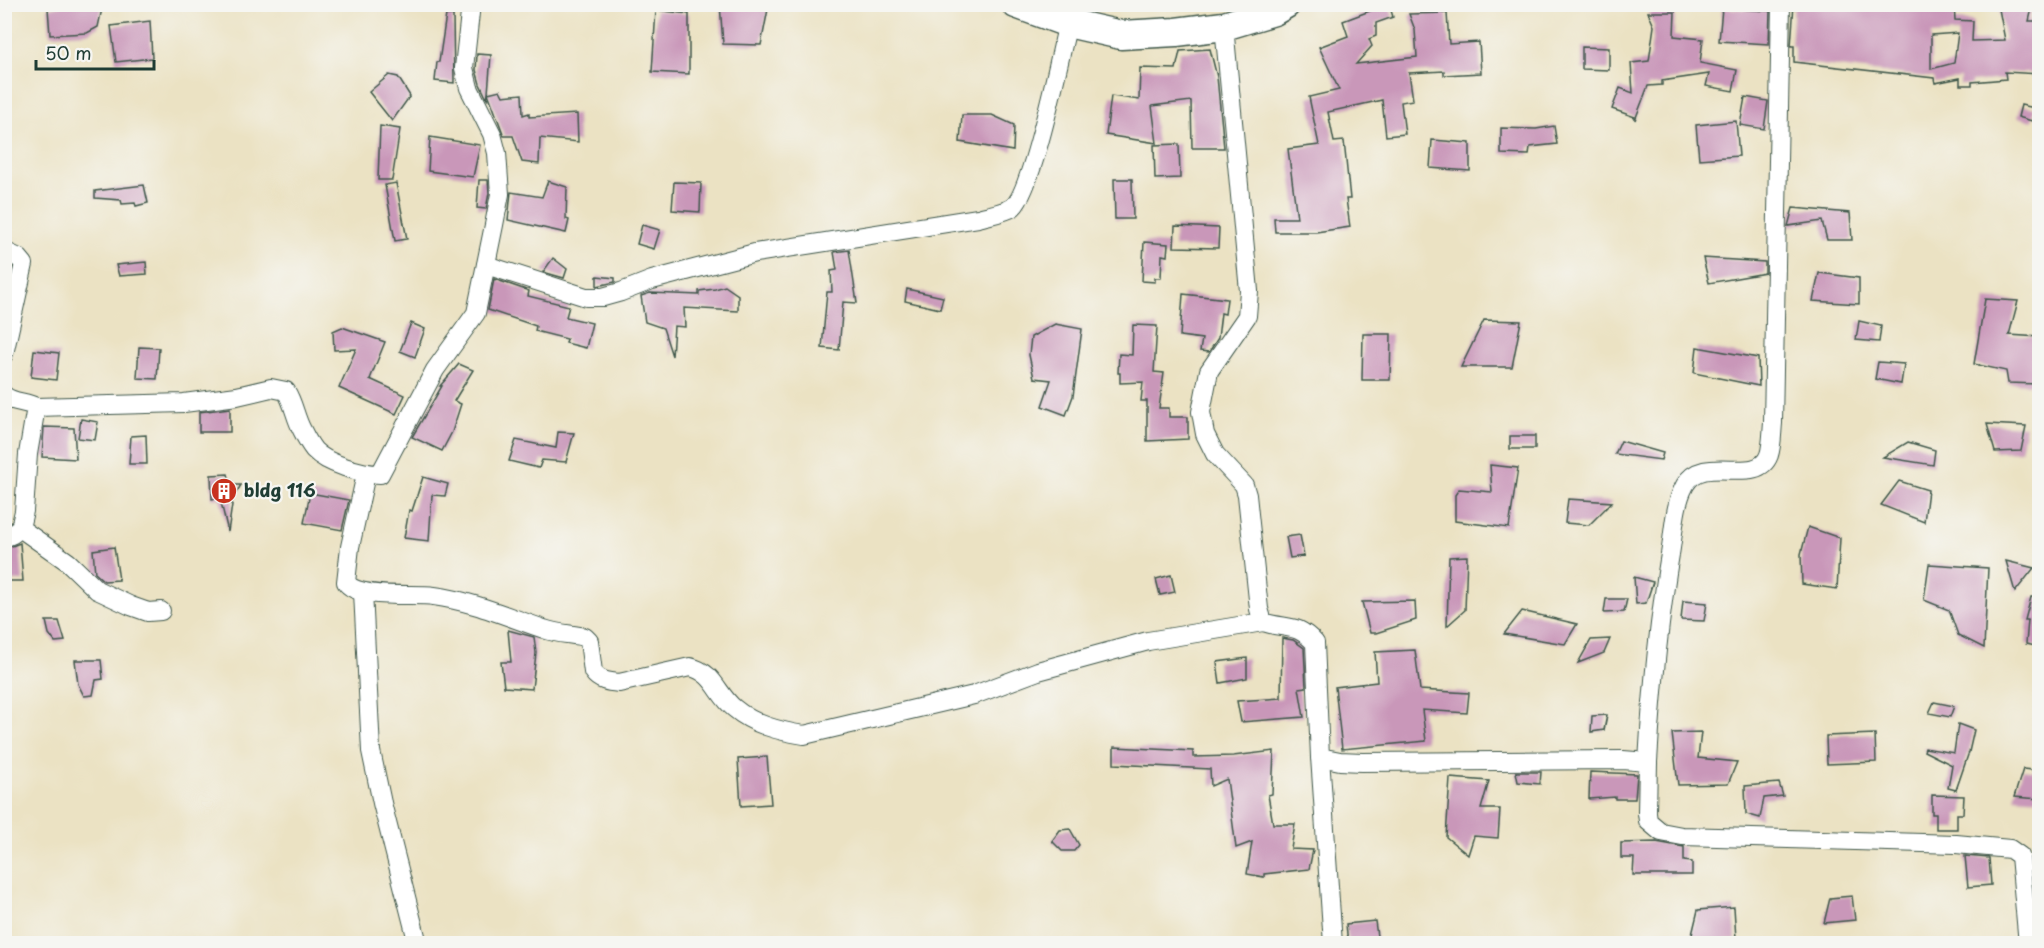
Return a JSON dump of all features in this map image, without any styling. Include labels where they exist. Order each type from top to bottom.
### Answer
[{"type":"main road","points":[[1016,4],[1068,23],[1121,35],[1224,26],[1274,11],[1286,4]]},
{"type":"street","points":[[4,395],[8,399],[28,402],[36,407],[184,403],[237,396],[271,388],[286,390],[294,404],[301,428],[315,451],[342,466],[366,474],[381,474],[435,370],[476,313],[500,194],[497,153],[492,134],[469,88],[464,68],[471,4]]},
{"type":"street","points":[[1781,4],[1773,423],[1769,455],[1763,465],[1753,469],[1705,470],[1692,476],[1684,485],[1678,502],[1661,606],[1652,693],[1648,762],[1648,821],[1661,832],[1682,836],[1956,844],[2010,849],[2020,856],[2028,944]]},
{"type":"street","points":[[486,265],[586,297],[603,297],[652,280],[755,253],[978,218],[1012,208],[1020,198],[1032,169],[1068,23]]},
{"type":"street","points":[[1224,26],[1249,291],[1247,316],[1209,371],[1202,412],[1205,434],[1215,454],[1244,485],[1247,495],[1259,609],[1263,622]]},
{"type":"street","points":[[4,251],[20,258],[24,264],[4,354]]},
{"type":"street","points":[[4,538],[20,528],[36,407]]},
{"type":"street","points":[[366,474],[350,547],[346,582],[349,587],[363,592],[435,596],[496,612],[548,631],[585,637],[589,641],[593,672],[607,682],[619,683],[690,667],[700,669],[707,674],[732,707],[751,720],[780,731],[804,735],[974,695],[1038,671],[1148,641],[1263,622],[1274,626],[1293,627],[1306,632],[1315,643],[1320,758],[1333,944]]},
{"type":"street","points":[[20,528],[68,562],[97,590],[148,612],[161,611]]},
{"type":"street","points":[[363,592],[371,751],[418,944]]},
{"type":"street","points":[[1320,758],[1340,761],[1623,760],[1648,762]]},
{"type":"building","points":[[67,4],[103,4],[98,27],[87,33],[50,35],[48,8]]},
{"type":"building","points":[[720,4],[769,4],[761,45],[723,44]]},
{"type":"building","points":[[1373,4],[1389,4],[1393,17],[1376,23],[1376,36],[1369,39],[1372,46],[1356,64],[1417,57],[1415,30],[1409,14],[1447,13],[1449,44],[1479,42],[1481,73],[1444,75],[1444,71],[1409,73],[1413,100],[1401,102],[1405,134],[1386,136],[1382,100],[1328,112],[1334,142],[1344,141],[1350,199],[1346,199],[1350,227],[1316,232],[1275,232],[1274,218],[1297,218],[1288,149],[1319,145],[1309,97],[1339,90],[1319,47],[1348,36],[1343,21],[1375,9]]},
{"type":"building","points":[[1794,4],[1954,4],[1955,20],[1973,21],[1972,41],[2005,40],[1998,4],[2033,4],[2029,21],[2040,21],[2040,74],[2005,72],[2006,79],[1972,82],[1972,85],[1960,85],[1960,78],[1935,83],[1934,78],[1794,62],[1794,46],[1791,46]],"holes":[[[1958,33],[1954,63],[1931,69],[1931,35]]]},
{"type":"building","points":[[1722,8],[1770,11],[1769,44],[1719,41]]},
{"type":"building","points":[[656,10],[689,14],[689,74],[652,72]]},
{"type":"building","points":[[1648,12],[1675,12],[1674,36],[1703,39],[1700,63],[1737,70],[1733,91],[1706,86],[1709,74],[1662,81],[1662,85],[1648,86],[1635,120],[1635,117],[1612,109],[1620,88],[1633,93],[1631,63],[1649,61],[1654,26]]},
{"type":"building","points":[[446,15],[453,15],[454,83],[435,81]]},
{"type":"building","points":[[150,21],[152,58],[116,62],[111,26]]},
{"type":"building","points":[[1582,47],[1609,48],[1609,70],[1582,69]]},
{"type":"building","points":[[1210,49],[1217,77],[1224,148],[1192,148],[1191,101],[1152,106],[1157,143],[1106,135],[1111,96],[1139,100],[1140,68],[1176,69],[1180,51]]},
{"type":"building","points":[[477,54],[491,55],[487,99],[476,70]]},
{"type":"building","points":[[389,75],[398,77],[410,96],[392,121],[369,92]]},
{"type":"building","points":[[500,90],[503,96],[522,94],[523,115],[529,113],[529,117],[577,114],[578,142],[540,138],[539,164],[522,162],[513,136],[504,136],[488,93]]},
{"type":"building","points":[[1745,97],[1768,101],[1764,129],[1740,125]]},
{"type":"building","points":[[2021,105],[2035,108],[2032,121],[2018,117]]},
{"type":"building","points":[[962,115],[992,115],[1014,125],[1013,151],[960,142]]},
{"type":"building","points":[[1736,121],[1739,156],[1699,159],[1696,125]]},
{"type":"building","points":[[380,126],[400,129],[392,180],[378,180]]},
{"type":"building","points":[[1554,126],[1557,144],[1530,147],[1529,155],[1501,154],[1501,128],[1536,129]]},
{"type":"building","points":[[430,137],[480,145],[473,177],[428,171]]},
{"type":"building","points":[[1432,140],[1470,143],[1470,171],[1430,168]]},
{"type":"building","points":[[1179,144],[1180,178],[1155,179],[1154,145]]},
{"type":"building","points":[[1114,179],[1132,179],[1133,219],[1115,219]]},
{"type":"building","points":[[479,180],[488,180],[489,193],[486,209],[477,208]]},
{"type":"building","points":[[548,181],[567,187],[566,219],[569,220],[566,233],[508,220],[511,192],[542,197]]},
{"type":"building","points":[[674,182],[701,183],[700,212],[672,210]]},
{"type":"building","points":[[396,183],[407,239],[395,241],[385,185]]},
{"type":"building","points":[[144,185],[148,203],[136,206],[135,203],[122,204],[121,200],[95,198],[95,191]]},
{"type":"building","points":[[1793,208],[1850,213],[1852,240],[1827,240],[1822,221],[1788,226]]},
{"type":"building","points":[[642,225],[660,230],[654,249],[637,244]]},
{"type":"building","points":[[1175,226],[1219,228],[1218,248],[1174,247]]},
{"type":"building","points":[[1144,242],[1168,244],[1167,256],[1162,255],[1161,278],[1155,278],[1155,282],[1142,281]]},
{"type":"building","points":[[849,250],[857,303],[843,302],[839,350],[822,348],[827,292],[832,292],[831,271],[837,270],[834,252]]},
{"type":"building","points":[[553,258],[567,269],[564,278],[543,272]]},
{"type":"building","points":[[1703,258],[1765,262],[1765,273],[1709,283]]},
{"type":"building","points":[[146,262],[147,274],[119,276],[116,265]]},
{"type":"building","points":[[4,264],[12,267],[4,300]]},
{"type":"building","points":[[1819,273],[1859,278],[1859,304],[1813,301]]},
{"type":"building","points":[[597,276],[615,278],[615,282],[597,286]]},
{"type":"building","points":[[494,279],[529,291],[528,296],[569,306],[566,317],[592,323],[586,348],[566,343],[567,339],[535,331],[536,326],[488,310]]},
{"type":"building","points":[[725,286],[738,295],[738,311],[684,308],[685,327],[674,326],[672,356],[663,328],[645,322],[641,296],[650,293],[699,295],[699,291]]},
{"type":"building","points":[[907,289],[943,297],[940,309],[905,301]]},
{"type":"building","points":[[1183,294],[1227,299],[1225,314],[1221,313],[1218,338],[1209,352],[1200,351],[1202,339],[1180,336]]},
{"type":"building","points":[[1985,299],[2018,301],[2009,335],[2040,337],[2038,384],[2008,383],[2006,371],[1974,364]]},
{"type":"building","points":[[1484,320],[1521,321],[1512,367],[1461,367]]},
{"type":"building","points":[[1859,321],[1881,326],[1879,342],[1856,340]]},
{"type":"building","points":[[411,323],[425,329],[415,357],[400,351]]},
{"type":"building","points":[[1055,324],[1082,329],[1073,396],[1066,415],[1042,406],[1051,380],[1034,378],[1029,355],[1031,337]]},
{"type":"building","points":[[1133,325],[1157,326],[1154,372],[1164,373],[1159,408],[1169,408],[1169,417],[1188,417],[1188,439],[1147,441],[1147,401],[1141,401],[1143,382],[1120,383],[1120,373],[1118,373],[1119,354],[1132,355]]},
{"type":"building","points":[[342,327],[385,342],[370,379],[405,395],[396,414],[339,388],[356,349],[334,350],[333,331]]},
{"type":"building","points":[[1363,334],[1391,334],[1390,380],[1362,380]]},
{"type":"building","points":[[139,347],[159,348],[157,379],[137,378]]},
{"type":"building","points":[[1697,347],[1758,358],[1759,386],[1694,373]]},
{"type":"building","points":[[34,350],[59,353],[56,380],[31,377]]},
{"type":"building","points":[[1878,362],[1904,364],[1901,384],[1875,379]]},
{"type":"building","points":[[459,364],[473,370],[454,401],[461,404],[452,432],[442,451],[412,437],[442,386],[440,386]]},
{"type":"building","points":[[230,408],[230,432],[199,432],[199,412]]},
{"type":"building","points":[[81,419],[98,422],[95,440],[78,438]]},
{"type":"building","points":[[1987,424],[2026,426],[2021,451],[1995,452]]},
{"type":"building","points":[[44,427],[74,428],[76,459],[42,457]]},
{"type":"building","points":[[558,432],[574,433],[566,462],[542,460],[539,468],[509,461],[516,440],[556,448]]},
{"type":"building","points":[[146,435],[147,464],[129,464],[131,436]]},
{"type":"building","points":[[1510,436],[1535,436],[1535,449],[1510,449]]},
{"type":"building","points":[[1621,441],[1663,453],[1661,460],[1615,454]]},
{"type":"building","points":[[1908,442],[1935,450],[1933,465],[1883,457]]},
{"type":"building","points":[[1490,465],[1518,468],[1509,528],[1455,521],[1455,495],[1459,489],[1492,492]]},
{"type":"building","name":"bldg 116","points":[[228,474],[231,485],[241,485],[233,498],[228,532],[220,498],[212,499],[211,475]]},
{"type":"building","points":[[423,477],[448,484],[445,496],[432,495],[429,541],[404,538],[409,510],[412,511]]},
{"type":"building","points":[[1899,481],[1928,490],[1924,522],[1881,505]]},
{"type":"building","points":[[310,493],[349,500],[342,530],[304,523]]},
{"type":"building","points":[[1568,499],[1612,502],[1589,525],[1565,523]]},
{"type":"building","points":[[1808,527],[1840,538],[1837,589],[1802,584],[1801,554]]},
{"type":"building","points":[[1300,535],[1304,556],[1290,558],[1286,537]]},
{"type":"building","points":[[20,543],[23,581],[4,581],[4,549]]},
{"type":"building","points":[[114,547],[119,580],[104,581],[95,573],[93,550]]},
{"type":"building","points":[[1467,556],[1465,610],[1447,626],[1449,557]]},
{"type":"building","points":[[2006,561],[2034,568],[2015,592],[2011,578]]},
{"type":"building","points":[[1929,564],[1988,568],[1984,648],[1958,635],[1949,610],[1924,600]]},
{"type":"building","points":[[1171,575],[1175,592],[1160,595],[1156,579]]},
{"type":"building","points":[[1634,577],[1653,582],[1646,603],[1636,604]]},
{"type":"building","points":[[2031,597],[2040,597],[2040,647],[2026,644],[2028,620],[2025,620]]},
{"type":"building","points":[[1606,599],[1627,599],[1624,612],[1604,613]]},
{"type":"building","points":[[1415,601],[1416,620],[1370,633],[1362,602]]},
{"type":"building","points":[[1683,601],[1707,603],[1704,621],[1681,620]]},
{"type":"building","points":[[1522,611],[1577,624],[1565,644],[1504,634]]},
{"type":"building","points":[[46,621],[59,621],[65,641],[55,642],[49,634]]},
{"type":"building","points":[[508,630],[534,637],[536,653],[532,689],[504,687],[501,662],[511,662]]},
{"type":"building","points":[[1282,638],[1293,640],[1304,648],[1306,687],[1299,688],[1304,717],[1241,722],[1237,701],[1281,698]]},
{"type":"building","points":[[1610,639],[1604,653],[1578,663],[1591,640]]},
{"type":"building","points":[[1415,650],[1420,690],[1469,693],[1467,713],[1422,710],[1426,741],[1342,749],[1335,687],[1377,682],[1375,652]]},
{"type":"building","points":[[1247,658],[1247,678],[1220,683],[1217,662]]},
{"type":"building","points":[[75,660],[101,660],[103,679],[96,680],[93,695],[84,696],[78,684]]},
{"type":"building","points":[[1934,702],[1954,706],[1950,717],[1929,713]]},
{"type":"building","points":[[1607,715],[1604,730],[1591,732],[1592,716]]},
{"type":"building","points":[[1958,724],[1974,730],[1956,790],[1948,788],[1952,765],[1924,751],[1925,748],[1954,753]]},
{"type":"building","points":[[1701,732],[1698,758],[1737,762],[1728,784],[1678,785],[1672,733]]},
{"type":"building","points":[[1875,734],[1876,762],[1827,764],[1826,736]]},
{"type":"building","points":[[1114,747],[1193,751],[1193,757],[1233,756],[1274,751],[1272,794],[1268,795],[1273,824],[1295,824],[1291,849],[1313,850],[1309,869],[1264,874],[1264,877],[1247,874],[1252,842],[1236,848],[1227,779],[1211,786],[1210,769],[1114,764]]},
{"type":"building","points":[[767,757],[771,804],[741,806],[738,759]]},
{"type":"building","points":[[2023,769],[2040,771],[2040,799],[2014,797]]},
{"type":"building","points":[[1516,772],[1541,772],[1540,784],[1518,782]]},
{"type":"building","points":[[1590,772],[1637,774],[1635,799],[1615,799],[1615,797],[1589,799]]},
{"type":"building","points":[[1450,778],[1489,781],[1481,809],[1500,809],[1498,838],[1474,836],[1468,855],[1446,837]]},
{"type":"building","points":[[1779,783],[1783,796],[1764,798],[1760,818],[1746,814],[1745,786]]},
{"type":"building","points":[[1932,795],[1964,796],[1963,814],[1957,814],[1957,829],[1936,829],[1936,814],[1932,814]]},
{"type":"building","points":[[1070,829],[1079,845],[1074,851],[1062,851],[1052,841],[1060,830]]},
{"type":"building","points":[[1656,842],[1684,847],[1684,861],[1692,862],[1692,875],[1633,875],[1634,858],[1621,858],[1621,843]]},
{"type":"building","points":[[1965,856],[1989,858],[1991,885],[1968,887]]},
{"type":"building","points":[[1852,896],[1855,920],[1824,923],[1830,898]]},
{"type":"building","points":[[1734,907],[1736,939],[1690,943],[1698,910]]},
{"type":"building","points":[[1375,921],[1378,944],[1348,944],[1346,924]]},
{"type":"place","name":"bldg 116","points":[[224,491]]}]
